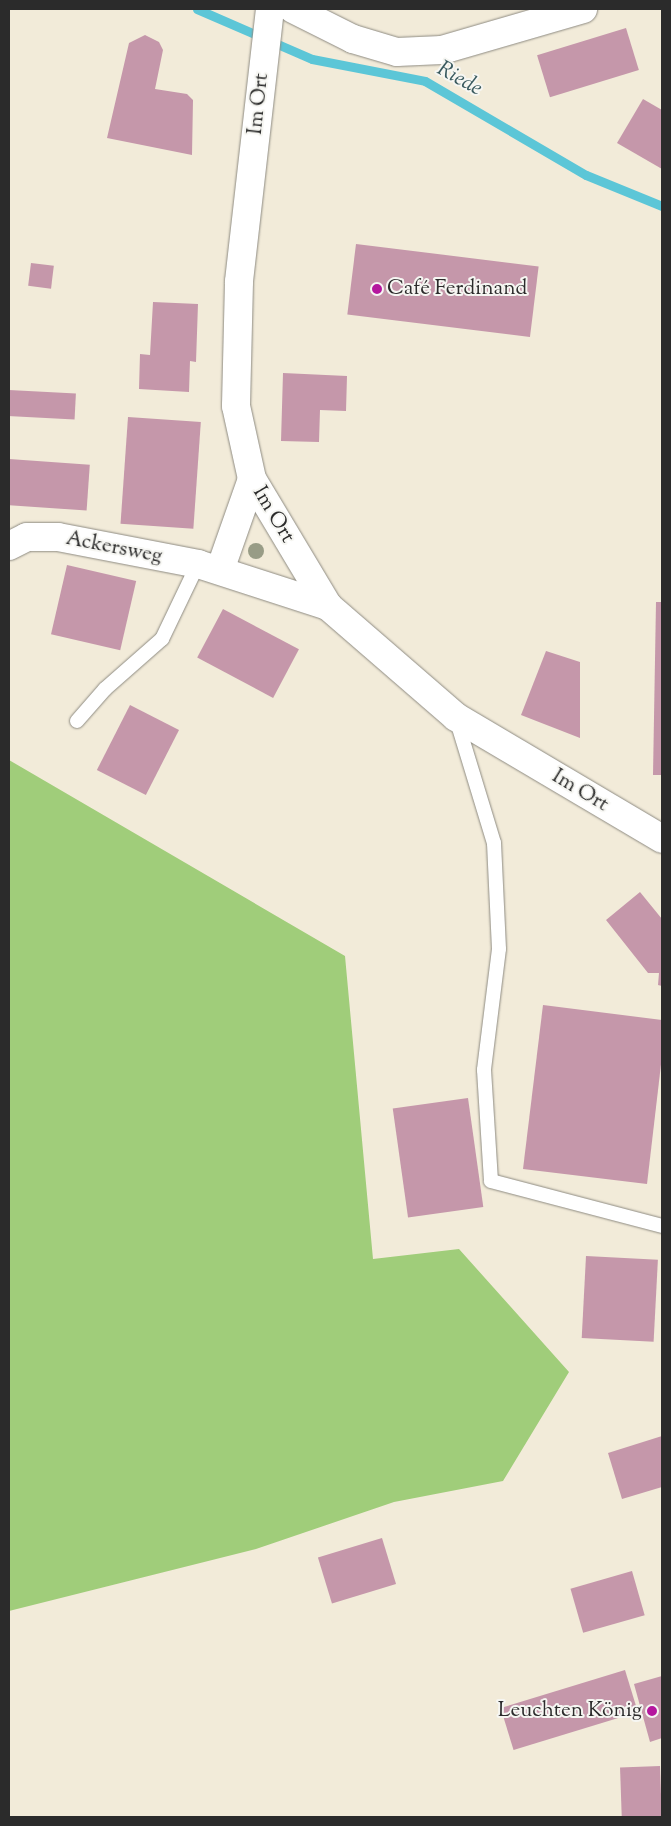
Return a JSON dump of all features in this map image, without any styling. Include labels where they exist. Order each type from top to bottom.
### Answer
[{"type":"street","name":"Im Ort","points":[[270,9],[239,282],[236,406],[252,479],[328,606],[456,717],[662,839]]},
{"type":"street","points":[[293,9],[352,39],[397,52],[442,50],[583,9]]},
{"type":"street","points":[[209,567],[252,479]]},
{"type":"street","name":"Ackersweg","points":[[9,546],[27,537],[58,537],[209,567],[328,606]]},
{"type":"lane","points":[[77,720],[105,689],[162,639],[209,567]]},
{"type":"lane","points":[[456,717],[494,843],[499,949],[484,1070],[491,1181],[662,1226]]},
{"type":"green space","points":[[9,760],[345,956],[373,1259],[459,1249],[569,1372],[503,1481],[394,1502],[256,1549],[9,1611]]},
{"type":"building","points":[[626,28],[639,70],[550,97],[537,55]]},
{"type":"building","points":[[145,35],[159,42],[163,50],[155,89],[187,94],[193,100],[192,155],[107,138],[129,43]]},
{"type":"building","points":[[643,99],[662,110],[662,169],[617,143]]},
{"type":"building","points":[[356,244],[539,266],[530,337],[347,314]]},
{"type":"building","points":[[31,263],[54,266],[51,289],[28,286]]},
{"type":"building","points":[[153,302],[198,304],[196,362],[190,361],[189,392],[139,389],[140,354],[150,355]]},
{"type":"building","points":[[283,373],[347,376],[346,411],[320,410],[319,442],[281,441]]},
{"type":"building","points":[[9,390],[76,394],[75,419],[9,416]]},
{"type":"building","points":[[128,417],[201,422],[193,529],[121,524]]},
{"type":"building","points":[[9,459],[90,465],[87,511],[9,505]]},
{"type":"building","points":[[67,565],[136,581],[120,650],[51,634]]},
{"type":"building","points":[[656,602],[662,602],[662,775],[653,775]]},
{"type":"building","points":[[223,609],[299,649],[273,698],[197,658]]},
{"type":"building","points":[[546,651],[580,662],[580,738],[521,715]]},
{"type":"building","points":[[130,705],[179,730],[146,795],[97,770]]},
{"type":"building","points":[[640,892],[662,919],[662,986],[658,985],[659,973],[648,973],[606,920]]},
{"type":"building","points":[[543,1005],[662,1020],[662,1056],[647,1184],[523,1169]]},
{"type":"building","points":[[468,1098],[483,1207],[408,1218],[393,1109]]},
{"type":"building","points":[[586,1256],[658,1260],[654,1342],[582,1338]]},
{"type":"building","points":[[662,1436],[662,1487],[622,1499],[608,1453]]},
{"type":"building","points":[[382,1538],[396,1584],[332,1603],[318,1558]]},
{"type":"building","points":[[632,1571],[645,1615],[583,1633],[570,1589]]},
{"type":"building","points":[[625,1670],[638,1712],[514,1750],[501,1708]]},
{"type":"building","name":"Leuchten König","points":[[662,1676],[662,1738],[650,1742],[634,1684]]},
{"type":"building","points":[[660,1766],[662,1816],[622,1817],[620,1767]]},
{"type":"waterway","name":"Riede","points":[[197,9],[312,59],[425,81],[586,175],[662,206]]},
{"type":"place","name":"Café Ferdinand","points":[[377,289]]},
{"type":"place","name":"Leuchten König","points":[[652,1711]]}]
